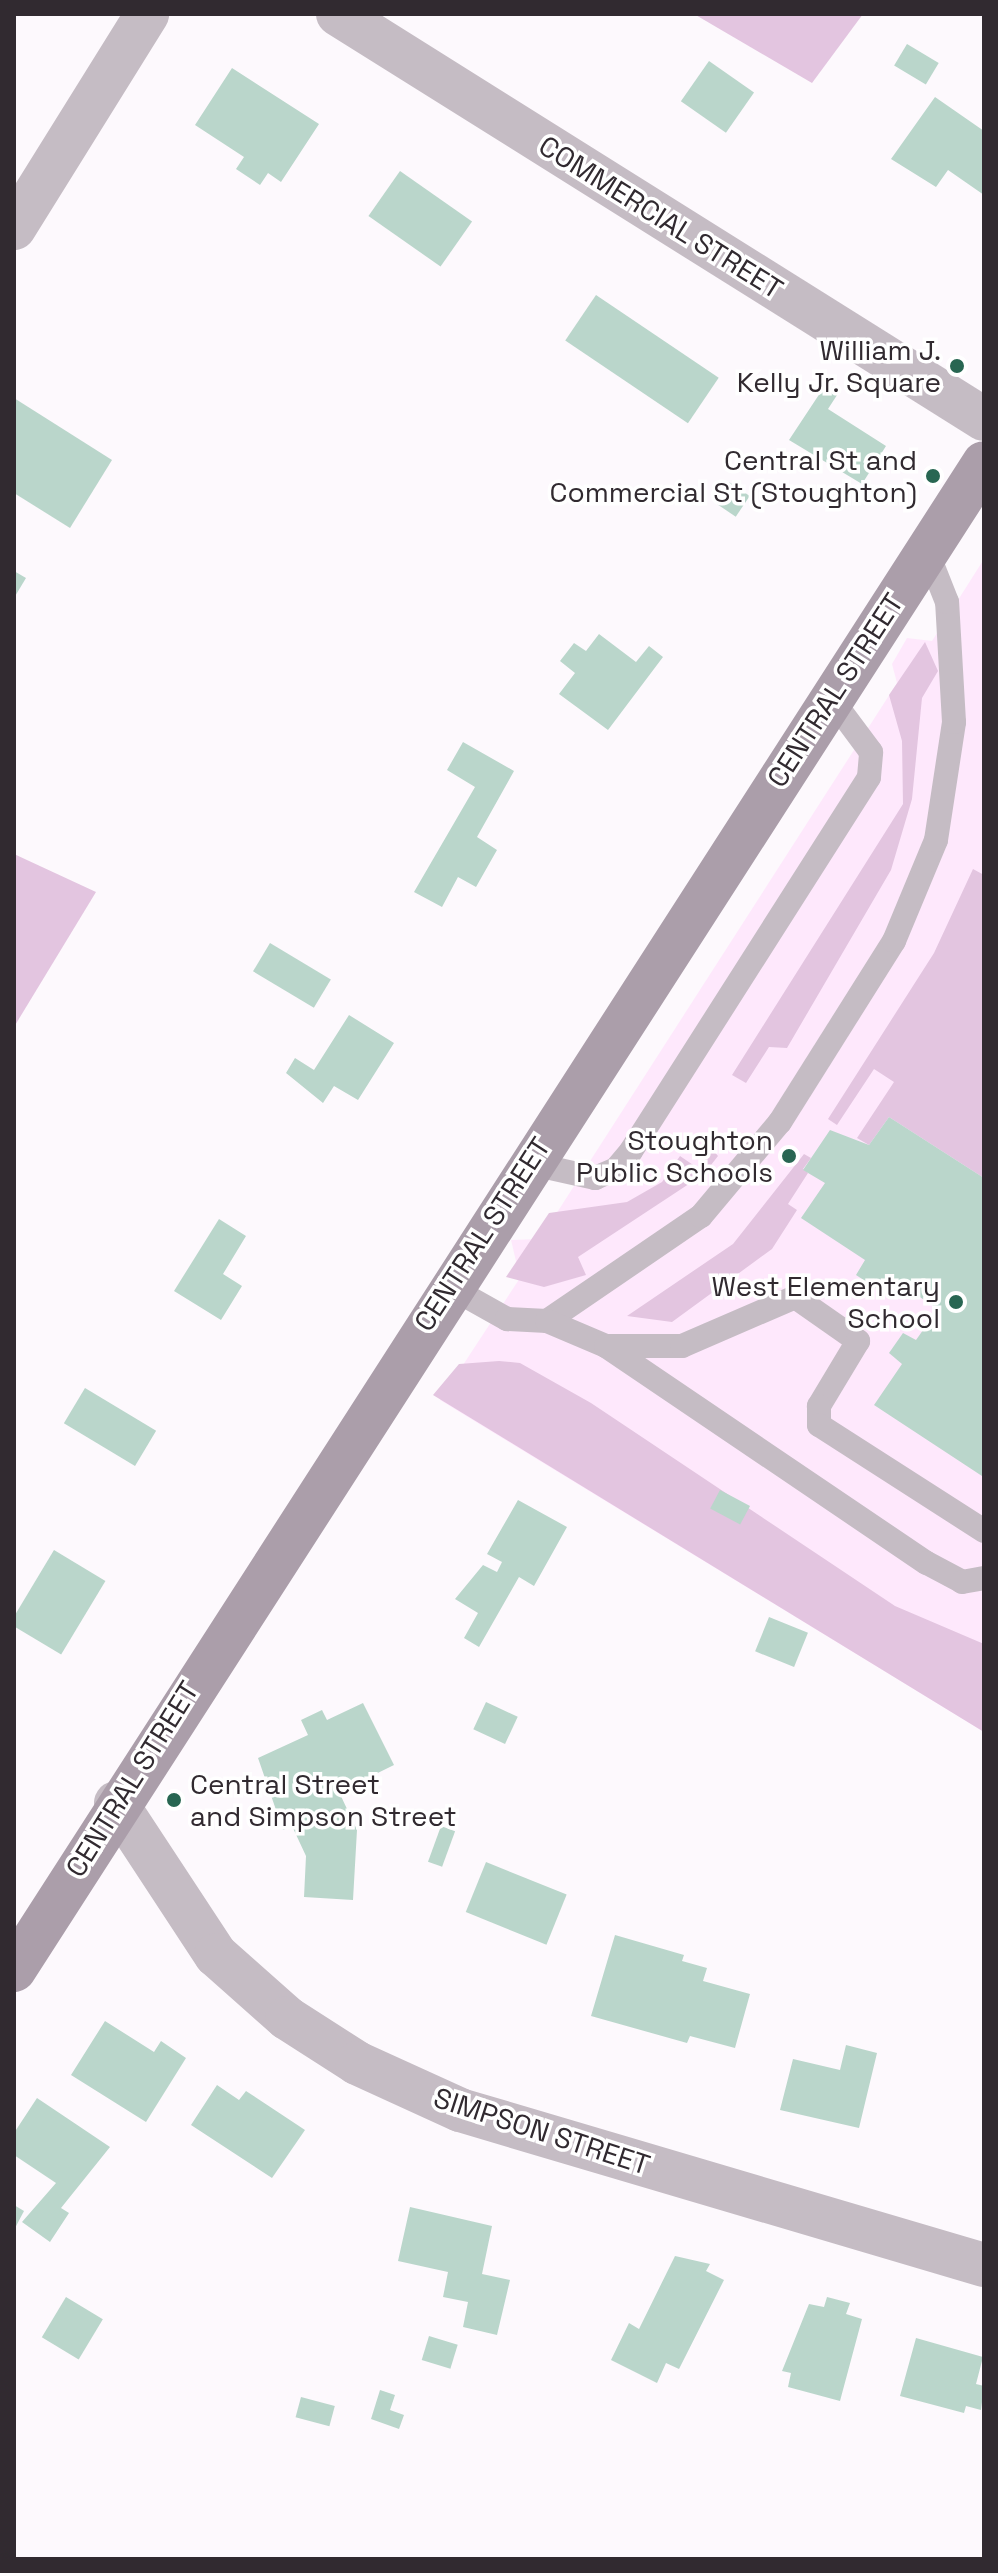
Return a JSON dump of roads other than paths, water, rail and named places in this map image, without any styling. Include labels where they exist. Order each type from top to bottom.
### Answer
[{"type":"main road","name":"CENTRAL STREET","points":[[14,1970],[116,1803],[448,1286],[984,463]]},
{"type":"street","points":[[14,228],[147,14]]},
{"type":"street","name":"COMMERCIAL STREET","points":[[338,14],[984,419]]},
{"type":"street","name":"SIMPSON STREET","points":[[116,1803],[216,1955],[287,2018],[357,2063],[460,2110],[984,2265]]},
{"type":"lane","points":[[547,1321],[673,1238],[749,1168],[916,897],[936,840],[954,722],[947,602],[926,549]]},
{"type":"lane","points":[[528,1163],[595,1178],[616,1169],[631,1151],[869,777],[871,752],[830,697]]},
{"type":"lane","points":[[448,1286],[507,1319],[547,1321],[606,1346],[927,1563],[962,1582],[984,1578]]},
{"type":"lane","points":[[606,1346],[682,1346],[795,1297],[858,1341],[819,1406],[819,1425],[984,1531]]},
{"type":"place","name":"William J. Kelly Jr. Square","points":[[957,366]]},
{"type":"place","name":"Central St and Commercial St (Stoughton)","points":[[933,476]]},
{"type":"place","name":"Stoughton Public Schools","points":[[789,1156]]},
{"type":"place","name":"West Elementary School","points":[[956,1302]]},
{"type":"place","name":"Central Street and Simpson Street","points":[[174,1800]]}]
